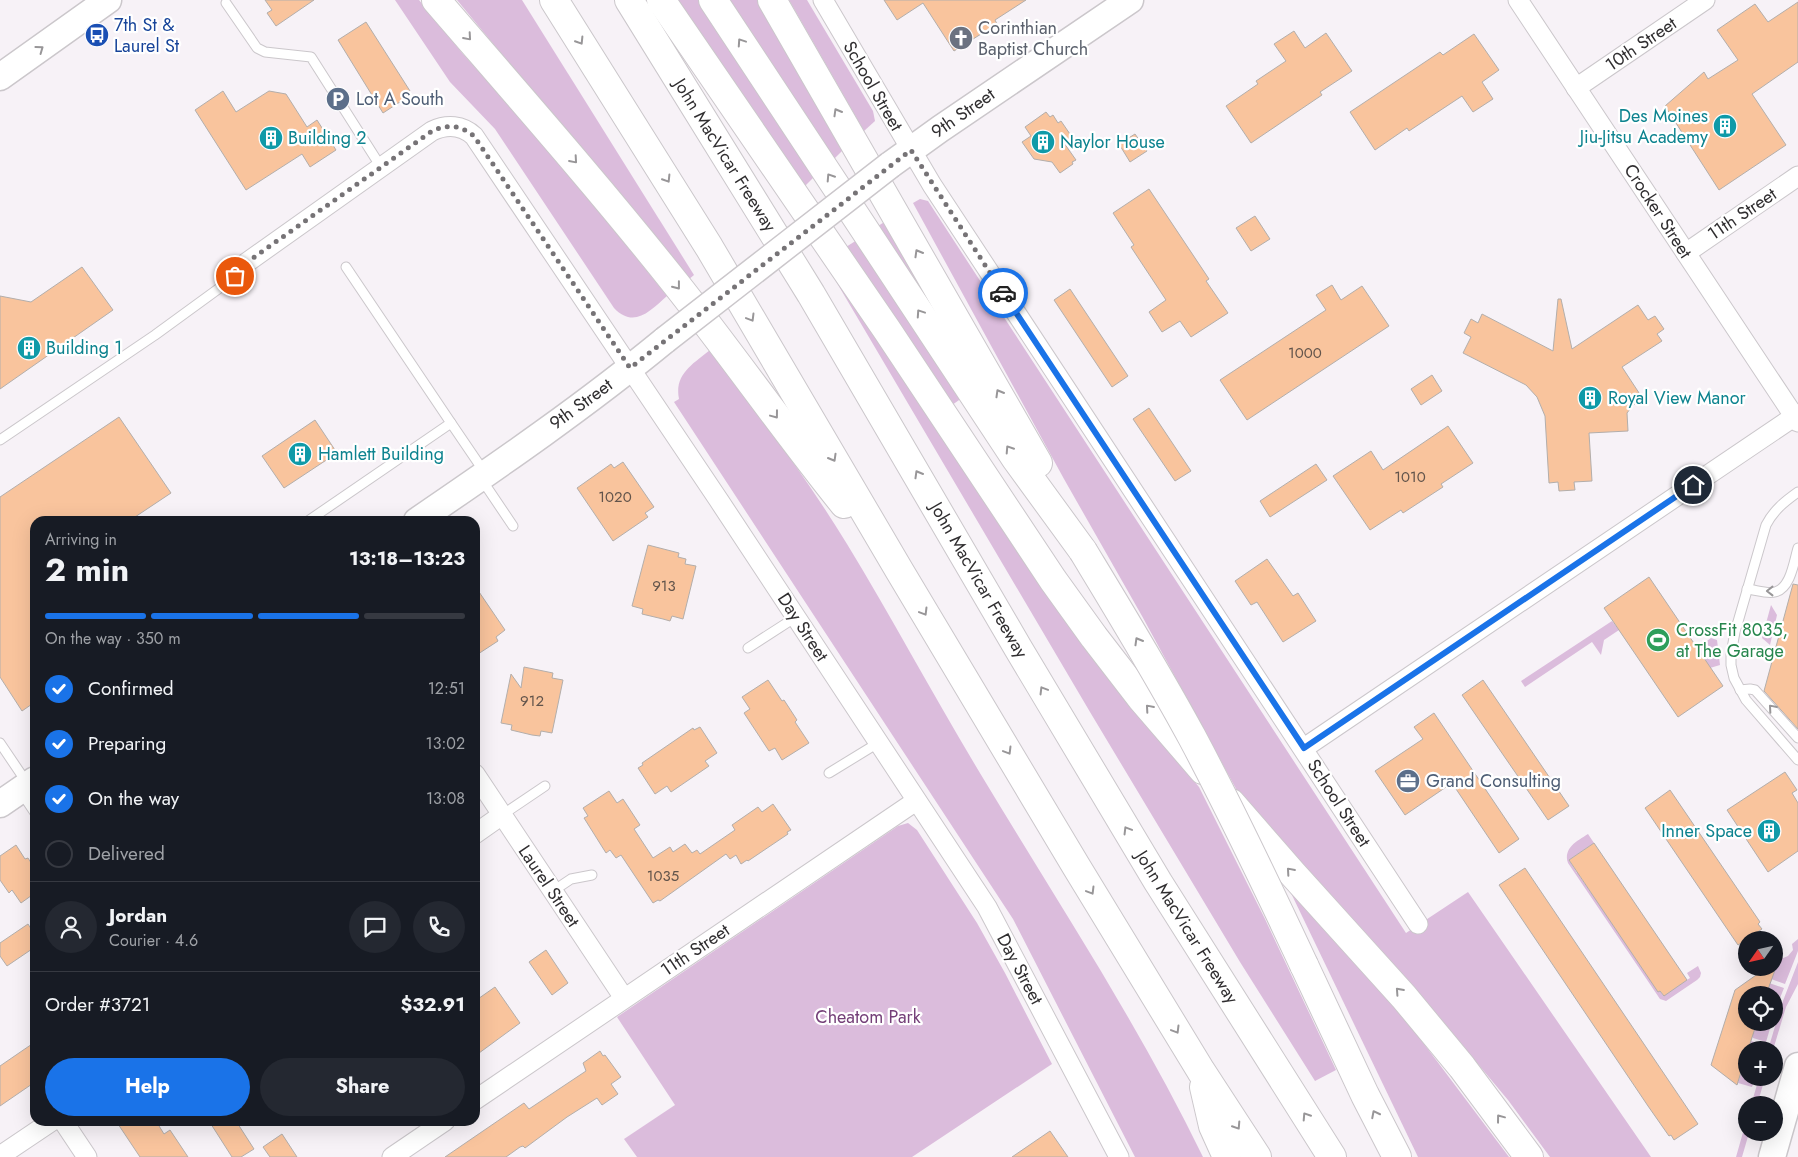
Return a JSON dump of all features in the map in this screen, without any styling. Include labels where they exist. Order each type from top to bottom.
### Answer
[{"type":"highway","points":[[436,0],[634,231],[735,360],[810,461],[899,570]]},
{"type":"highway","points":[[554,0],[714,256],[899,570],[1201,1070],[1256,1157]]},
{"type":"highway","name":"John MacVicar Freeway","points":[[629,0],[811,294],[1018,648],[1158,882],[1332,1157]]},
{"type":"highway","points":[[661,0],[887,330],[1053,580],[1094,637],[1141,698],[1286,866],[1404,997],[1462,1067],[1530,1157]]},
{"type":"highway","points":[[713,0],[1016,458],[1081,548],[1139,642],[1192,737],[1250,851],[1365,1095],[1397,1157]]},
{"type":"highway","points":[[772,0],[1033,452],[1081,548]]},
{"type":"highway","points":[[1201,1070],[1213,1126],[1227,1157]]},
{"type":"street","points":[[2,72],[108,0]]},
{"type":"street","name":"School Street","points":[[823,0],[900,158],[1010,304],[1304,748],[1418,924]]},
{"type":"street","name":"9th Street","points":[[424,516],[483,476],[630,368],[900,158],[1130,0]]},
{"type":"street","name":"Crocker Street","points":[[1518,0],[1797,417]]},
{"type":"street","name":"10th Street","points":[[1576,88],[1705,0]]},
{"type":"street","name":"Day Street","points":[[381,167],[432,131],[441,127],[460,127],[474,136],[796,617],[987,907],[1119,1157]]},
{"type":"street","points":[[246,263],[381,167]]},
{"type":"street","name":"11th Street","points":[[1686,253],[1798,176]]},
{"type":"street","points":[[1304,748],[1797,417]]},
{"type":"street","name":"Laurel Street","points":[[480,782],[624,998]]},
{"type":"street","name":"11th Street","points":[[480,1097],[916,801]]},
{"type":"street","points":[[480,830],[502,815]]},
{"type":"street","points":[[1772,1157],[1798,1066]]},
{"type":"street","points":[[0,1156],[45,1126]]},
{"type":"street","points":[[66,1126],[88,1157]]},
{"type":"street","points":[[392,1157],[437,1126]]},
{"type":"lane","points":[[226,4],[257,48],[265,52],[311,57],[381,167]]},
{"type":"lane","points":[[0,440],[194,307],[225,284],[246,263]]},
{"type":"lane","points":[[346,268],[451,423],[513,526]]},
{"type":"lane","points":[[315,516],[451,423]]},
{"type":"lane","points":[[1798,492],[1773,512],[1766,525],[1730,654],[1732,668],[1740,690],[1755,712],[1798,760]]},
{"type":"lane","points":[[1748,589],[1774,592],[1786,585],[1798,548]]},
{"type":"lane","points":[[748,648],[796,617]]},
{"type":"lane","points":[[1740,690],[1750,688],[1755,690],[1798,738]]},
{"type":"lane","points":[[0,742],[21,790],[30,805]]},
{"type":"lane","points":[[829,773],[878,743]]},
{"type":"lane","points":[[502,815],[545,786]]},
{"type":"lane","points":[[553,891],[571,879],[592,875]]},
{"type":"green space","points":[[395,0],[419,0],[463,54],[553,154],[667,296],[642,316],[628,317],[614,308],[495,129],[450,82]]},
{"type":"green space","points":[[457,0],[522,0],[694,275],[688,280]]},
{"type":"green space","points":[[677,0],[700,0],[815,176],[805,186]]},
{"type":"green space","points":[[729,0],[759,0],[844,149],[834,159]]},
{"type":"green space","points":[[789,0],[807,0],[873,111],[875,121],[864,131]]},
{"type":"green space","points":[[920,199],[928,201],[1406,933],[1468,892],[1651,1157],[1550,1157],[1508,1100],[1437,1015],[1241,798],[913,203]]},
{"type":"green space","points":[[886,221],[926,291],[923,293],[878,226]]},
{"type":"green space","points":[[857,240],[962,398],[952,405],[846,247]]},
{"type":"green space","points":[[824,261],[1118,690],[1199,787],[1265,919],[1336,1070],[1315,1081],[1240,962],[1090,712]]},
{"type":"green space","points":[[710,350],[764,421],[847,544],[968,753],[1099,967],[1153,1061],[1203,1157],[1135,1157],[1013,919],[674,402],[679,399],[679,383],[686,370]]},
{"type":"green space","points":[[1771,605],[1777,615],[1770,645],[1762,638]]},
{"type":"green space","points":[[1612,621],[1619,630],[1604,640],[1601,655],[1592,642],[1525,687],[1521,681]]},
{"type":"green space","points":[[1711,638],[1717,640],[1720,665],[1710,668],[1697,648]]},
{"type":"green space","name":"Cheatom Park","points":[[908,823],[917,830],[977,923],[1052,1064],[912,1157],[637,1157],[624,1139],[675,1105],[617,1017],[898,826]]},
{"type":"green space","points":[[1588,834],[1594,843],[1569,860],[1663,995],[1690,978],[1687,973],[1698,966],[1701,973],[1700,977],[1666,1001],[1660,999],[1568,863],[1567,853],[1569,849]]},
{"type":"green space","points":[[1290,891],[1388,996],[1509,1157],[1418,1157]]},
{"type":"green space","points":[[1798,939],[1798,951],[1785,984],[1771,979],[1772,976],[1783,976],[1783,958],[1793,950],[1792,944]]},
{"type":"green space","points":[[1798,962],[1798,984],[1783,1017],[1783,1001]]},
{"type":"green space","points":[[1752,1031],[1769,1031],[1766,1041],[1753,1038]]},
{"type":"green space","points":[[1774,1031],[1779,1031],[1776,1041],[1771,1041]]},
{"type":"green space","points":[[1757,1086],[1763,1086],[1760,1096],[1754,1096]]},
{"type":"green space","points":[[1741,1141],[1747,1141],[1742,1157],[1736,1157]]},
{"type":"building","points":[[265,0],[314,0],[276,26],[267,13],[272,10]]},
{"type":"building","name":"Corinthian Baptist Church","points":[[884,0],[1026,0],[995,20],[997,24],[954,51],[923,3],[897,20]]},
{"type":"building","name":"Des Moines Jiu-Jitsu Academy","points":[[1798,2],[1798,62],[1752,94],[1786,145],[1719,190],[1665,106],[1704,72],[1708,79],[1738,60],[1717,30],[1755,4],[1768,22]]},
{"type":"building","points":[[366,22],[410,91],[404,95],[406,98],[383,113],[338,40]]},
{"type":"building","points":[[1294,31],[1305,48],[1326,33],[1352,71],[1320,92],[1322,95],[1251,143],[1226,106],[1258,84],[1256,81],[1286,61],[1274,44]]},
{"type":"building","points":[[1474,34],[1499,70],[1482,82],[1493,99],[1473,112],[1462,96],[1409,131],[1407,128],[1375,150],[1350,112],[1440,52],[1443,55]]},
{"type":"building","name":"Building 2","points":[[223,91],[236,112],[269,91],[286,94],[307,127],[317,120],[336,150],[310,167],[302,154],[246,190],[195,110]]},
{"type":"building","name":"Naylor House","points":[[1046,112],[1050,117],[1053,115],[1058,123],[1061,121],[1072,137],[1064,143],[1076,160],[1060,173],[1052,162],[1034,159],[1022,142],[1031,136],[1025,127]]},
{"type":"building","points":[[1135,134],[1147,151],[1130,162],[1119,144]]},
{"type":"building","points":[[1149,189],[1209,279],[1206,281],[1228,313],[1191,337],[1180,321],[1162,332],[1149,312],[1166,300],[1131,247],[1134,245],[1113,213]]},
{"type":"building","points":[[1255,216],[1270,239],[1251,251],[1236,228]]},
{"type":"building","name":"Building 1","points":[[82,267],[113,310],[0,389],[0,296],[31,302]]},
{"type":"building","points":[[1332,285],[1341,300],[1362,286],[1389,326],[1247,420],[1220,380],[1326,310],[1316,295]]},
{"type":"building","points":[[1070,289],[1128,376],[1112,387],[1054,300]]},
{"type":"building","name":"Royal View Manor","points":[[1558,299],[1561,299],[1572,349],[1638,305],[1648,320],[1655,316],[1664,329],[1657,334],[1662,341],[1622,367],[1643,399],[1633,405],[1627,413],[1628,431],[1589,433],[1592,481],[1574,482],[1575,490],[1559,491],[1558,482],[1549,483],[1545,416],[1537,397],[1526,385],[1463,353],[1471,337],[1464,333],[1471,319],[1478,323],[1482,314],[1553,351]]},
{"type":"building","points":[[1432,375],[1442,391],[1421,405],[1411,389]]},
{"type":"building","points":[[1149,408],[1191,471],[1175,481],[1133,419]]},
{"type":"building","points":[[119,417],[171,493],[136,516],[30,516],[30,705],[22,711],[0,677],[0,497]]},
{"type":"building","name":"Hamlett Building","points":[[315,420],[337,453],[284,488],[262,456]]},
{"type":"building","points":[[1448,426],[1473,463],[1441,484],[1443,487],[1403,513],[1401,510],[1370,530],[1333,476],[1371,451],[1383,470]]},
{"type":"building","points":[[623,462],[654,507],[645,513],[648,517],[613,541],[577,488],[611,464],[614,468]]},
{"type":"building","points":[[1316,464],[1327,480],[1270,517],[1260,501]]},
{"type":"building","points":[[648,545],[679,553],[678,557],[686,559],[685,564],[696,566],[683,619],[672,616],[670,621],[642,614],[643,609],[632,606]]},
{"type":"building","points":[[1267,559],[1293,596],[1298,593],[1316,621],[1283,642],[1257,602],[1251,605],[1235,581]]},
{"type":"building","name":"CrossFit 8035, at The Garage","points":[[1649,577],[1723,686],[1678,717],[1604,608]]},
{"type":"building","points":[[1793,584],[1798,585],[1798,729],[1764,691]]},
{"type":"building","points":[[480,593],[505,630],[496,637],[498,641],[480,653]]},
{"type":"building","points":[[524,667],[553,673],[552,678],[563,680],[552,733],[541,731],[540,736],[532,735],[511,730],[512,725],[501,723],[511,674],[521,688]]},
{"type":"building","points":[[768,680],[782,701],[784,700],[797,720],[795,722],[809,743],[782,760],[775,748],[769,751],[744,713],[750,709],[742,697]]},
{"type":"building","points":[[1483,680],[1569,806],[1548,820],[1462,695]]},
{"type":"building","points":[[1434,713],[1519,839],[1499,853],[1452,783],[1405,815],[1375,771],[1423,739],[1414,727]]},
{"type":"building","points":[[700,727],[717,753],[705,761],[709,766],[671,792],[667,786],[655,794],[638,768],[643,765],[642,763],[693,728],[694,730]]},
{"type":"building","name":"Inner Space","points":[[1785,772],[1797,790],[1792,793],[1798,803],[1798,851],[1768,872],[1727,810]]},
{"type":"building","points":[[1670,790],[1760,922],[1758,924],[1762,929],[1759,931],[1738,931],[1738,945],[1645,808]]},
{"type":"building","points":[[609,791],[617,803],[623,799],[640,825],[634,829],[653,858],[670,847],[673,852],[685,844],[692,853],[697,850],[700,854],[735,830],[732,825],[758,807],[762,812],[773,804],[791,830],[787,832],[788,834],[741,864],[736,855],[730,859],[726,854],[660,901],[658,900],[653,903],[621,855],[616,858],[610,850],[606,853],[584,818],[588,816],[583,808]]},
{"type":"building","points":[[1594,843],[1687,980],[1664,996],[1660,991],[1658,992],[1569,860]]},
{"type":"building","points":[[16,845],[25,859],[28,858],[30,861],[30,897],[21,903],[12,890],[9,893],[0,880],[0,856]]},
{"type":"building","points":[[1525,868],[1698,1124],[1674,1140],[1671,1135],[1669,1136],[1648,1106],[1499,885]]},
{"type":"building","points":[[28,924],[30,927],[30,950],[7,966],[0,956],[0,943]]},
{"type":"building","points":[[546,950],[568,983],[552,995],[529,962]]},
{"type":"building","points":[[1755,976],[1773,976],[1769,986],[1741,986]]},
{"type":"building","points":[[495,987],[520,1023],[480,1052],[480,998]]},
{"type":"building","points":[[1738,988],[1738,1031],[1754,1031],[1751,1041],[1738,1041],[1737,1085],[1711,1065],[1735,990]]},
{"type":"building","points":[[30,1045],[30,1085],[0,1106],[0,1066]]},
{"type":"building","points":[[600,1051],[621,1077],[611,1084],[618,1094],[602,1105],[597,1098],[567,1117],[525,1148],[523,1146],[520,1147],[506,1157],[445,1157],[524,1103],[529,1109],[586,1071],[583,1063]]},
{"type":"building","points":[[119,1126],[159,1126],[164,1134],[170,1130],[188,1157],[140,1157]]},
{"type":"building","points":[[212,1126],[239,1126],[254,1149],[241,1157],[232,1157]]},
{"type":"building","points":[[1050,1131],[1068,1157],[1012,1157]]},
{"type":"building","points":[[282,1134],[297,1157],[270,1157],[263,1147]]},
{"type":"way so far","points":[[235,276],[246,263],[340,195],[432,131],[450,126],[460,127],[474,136],[630,368],[911,150],[932,186],[1003,293]]},
{"type":"place","name":"7th St & Laurel St","points":[[97,35]]},
{"type":"place","name":"Corinthian Baptist Church","points":[[961,38]]},
{"type":"place","name":"Lot A South","points":[[338,99]]},
{"type":"place","name":"Des Moines Jiu-Jitsu Academy","points":[[1725,126]]},
{"type":"place","name":"Building 2","points":[[271,138]]},
{"type":"place","name":"Naylor House","points":[[1043,142]]},
{"type":"place","name":"Building 1","points":[[29,348]]},
{"type":"place","name":"Royal View Manor","points":[[1590,398]]},
{"type":"place","name":"Hamlett Building","points":[[300,454]]},
{"type":"place","name":"CrossFit 8035, at The Garage","points":[[1658,640]]},
{"type":"place","name":"Grand Consulting","points":[[1408,781]]},
{"type":"place","name":"Inner Space","points":[[1769,831]]},
{"type":"route","points":[[1003,293],[1304,748],[1693,485]]}]
